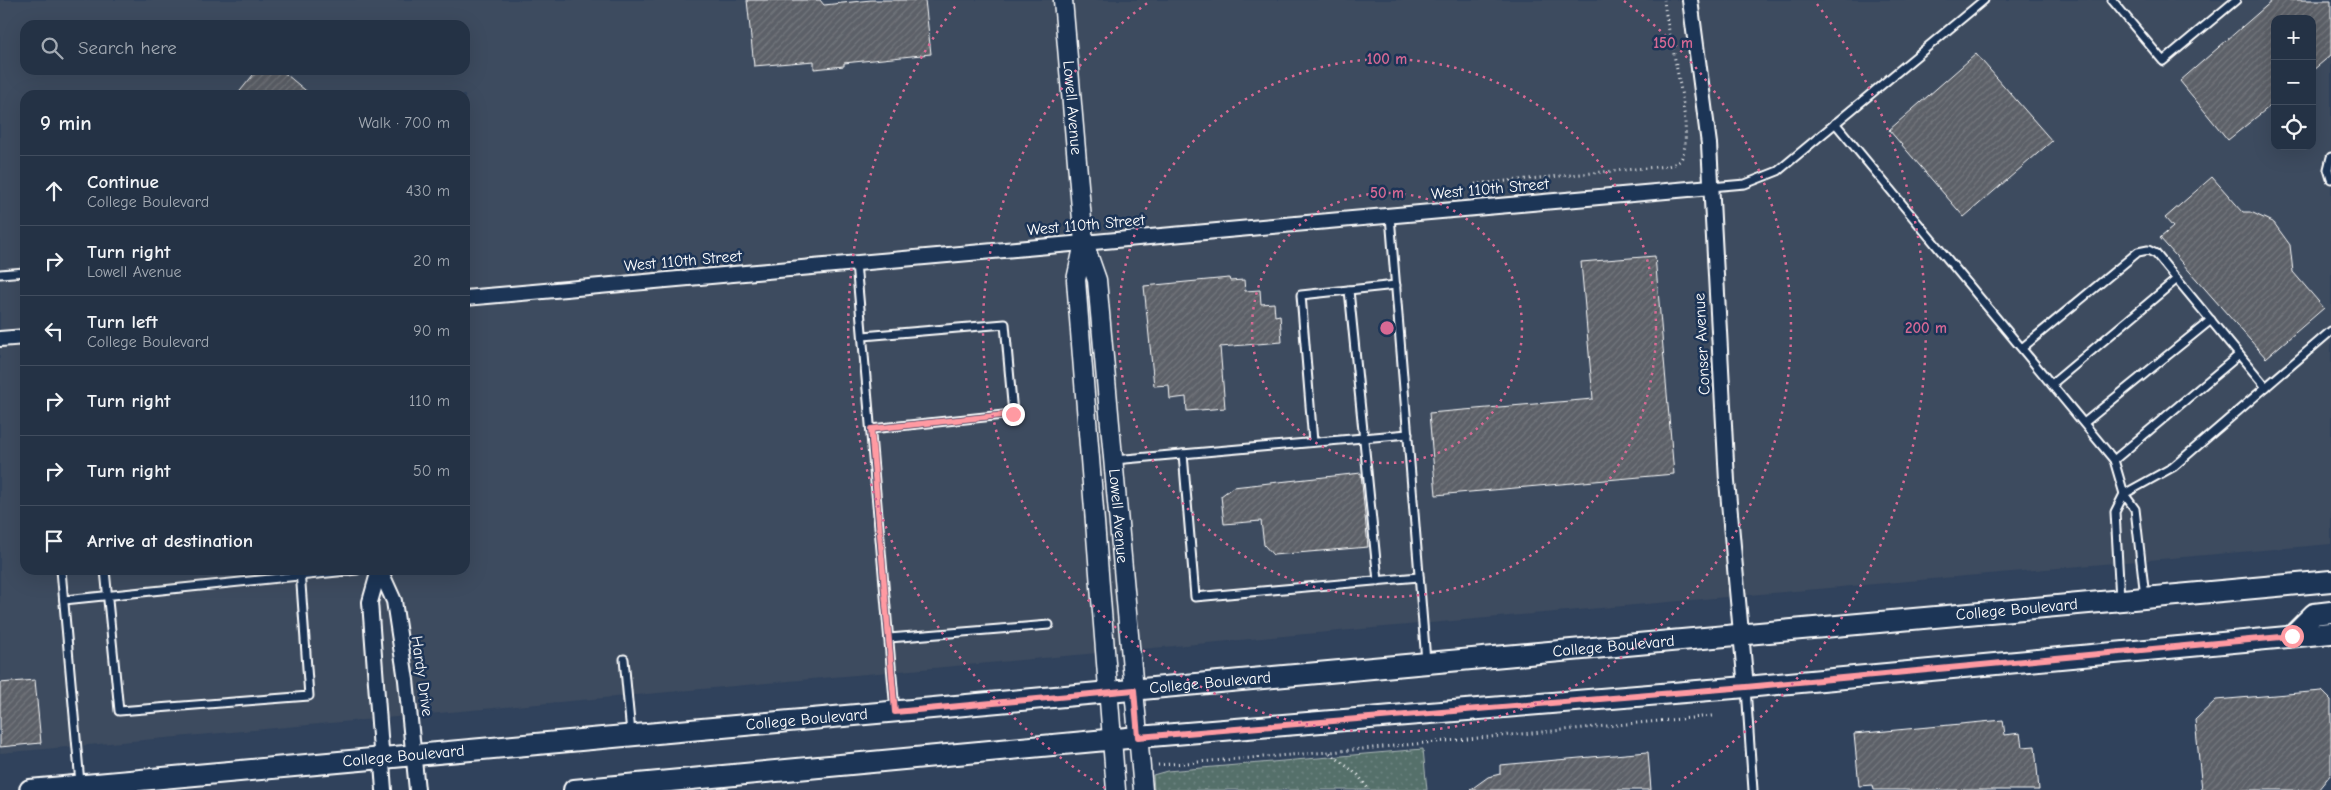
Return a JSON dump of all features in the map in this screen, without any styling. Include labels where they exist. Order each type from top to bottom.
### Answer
[{"type":"main road","name":"College Boulevard","points":[[30,790],[1742,636],[2331,580]]},
{"type":"main road","points":[[2292,636],[2314,614],[2331,612]]},
{"type":"main road","points":[[574,790],[1138,737],[1746,687],[2331,633]]},
{"type":"street","name":"Lowell Avenue","points":[[1063,0],[1084,243],[1097,280],[1143,790]]},
{"type":"street","name":"Conser Avenue","points":[[1690,0],[1709,144],[1727,481],[1746,687]]},
{"type":"street","name":"West 110th Street","points":[[470,298],[1711,186]]},
{"type":"street","name":"Lowell Avenue","points":[[1084,243],[1076,280],[1116,790]]},
{"type":"street","points":[[0,339],[20,337]]},
{"type":"street","name":"Hardy Drive","points":[[378,575],[370,602],[384,790]]},
{"type":"street","name":"Hardy Drive","points":[[382,575],[394,601],[417,790]]},
{"type":"lane","points":[[1711,186],[1744,184],[1778,171],[1984,0]]},
{"type":"lane","points":[[2112,0],[2163,60],[2236,0]]},
{"type":"lane","points":[[1835,124],[2114,460],[2124,494],[2134,509],[2145,598]]},
{"type":"lane","points":[[2331,157],[2328,169],[2331,180]]},
{"type":"lane","points":[[1390,216],[1426,664]]},
{"type":"lane","points":[[2022,348],[2138,252],[2148,250],[2156,254],[2266,387]]},
{"type":"lane","points":[[856,263],[895,712]]},
{"type":"lane","points":[[0,274],[20,272]]},
{"type":"lane","points":[[2052,384],[2177,279]]},
{"type":"lane","points":[[1313,442],[1301,295],[1396,285]]},
{"type":"lane","points":[[1349,290],[1362,438],[1378,581]]},
{"type":"lane","points":[[2084,423],[2211,320]]},
{"type":"lane","points":[[863,336],[1005,324],[1013,414],[871,429]]},
{"type":"lane","points":[[2120,600],[2115,512],[2124,494],[2173,466],[2331,331]]},
{"type":"lane","points":[[2114,460],[2239,354]]},
{"type":"lane","points":[[1113,460],[1408,434]]},
{"type":"lane","points":[[1183,454],[1195,597],[1419,578]]},
{"type":"lane","points":[[62,575],[80,786]]},
{"type":"lane","points":[[106,575],[119,711],[310,696],[300,575]]},
{"type":"lane","points":[[64,600],[283,575]]},
{"type":"lane","points":[[889,638],[1049,626]]},
{"type":"lane","points":[[624,659],[631,736]]},
{"type":"lane","points":[[1746,687],[1753,790]]},
{"type":"path","points":[[1475,184],[1675,164],[1682,157],[1685,135],[1673,43],[1664,0]]},
{"type":"path","points":[[1157,766],[1330,752],[1712,716]]},
{"type":"path","points":[[1330,752],[1358,776],[1369,790]]},
{"type":"shaded area","points":[[0,0],[2331,0],[2331,544],[1328,632],[0,753]]},
{"type":"green space","points":[[1423,749],[1427,790],[1154,790],[1153,775],[1167,771]]},
{"type":"building","points":[[747,0],[820,0],[824,5],[871,0],[925,0],[931,54],[844,63],[844,66],[814,69],[814,61],[754,66]]},
{"type":"building","points":[[2273,0],[2331,0],[2331,55],[2316,68],[2316,15],[2271,15],[2271,105],[2228,140],[2180,81]]},
{"type":"building","points":[[1976,54],[2052,141],[1964,217],[1889,130]]},
{"type":"building","points":[[253,75],[287,75],[305,90],[241,90]]},
{"type":"building","points":[[2212,177],[2243,212],[2251,212],[2274,223],[2290,245],[2293,272],[2324,308],[2266,358],[2160,238],[2173,227],[2165,218]]},
{"type":"building","points":[[1655,256],[1674,474],[1436,495],[1429,413],[1593,399],[1581,262]]},
{"type":"building","points":[[1229,278],[1230,281],[1244,280],[1245,291],[1260,290],[1261,304],[1274,303],[1275,316],[1280,315],[1282,342],[1220,347],[1225,408],[1187,411],[1186,397],[1170,399],[1169,385],[1154,386],[1144,286]]},
{"type":"building","points":[[1361,473],[1368,547],[1273,555],[1264,545],[1261,521],[1224,524],[1221,496],[1233,487]]},
{"type":"building","points":[[35,680],[41,743],[0,747],[0,683]]},
{"type":"building","points":[[2322,691],[2331,700],[2331,774],[2318,790],[2202,790],[2195,720],[2216,700]]},
{"type":"building","points":[[2003,720],[2005,735],[2020,733],[2022,747],[2035,746],[2039,790],[1874,790],[1873,785],[1859,786],[1854,734]]},
{"type":"building","points":[[1648,752],[1651,790],[1470,790],[1488,777],[1500,774],[1500,765]]},
{"type":"route","points":[[1013,414],[871,429],[895,712],[1134,690],[1138,737],[1746,687],[2292,636]]}]
